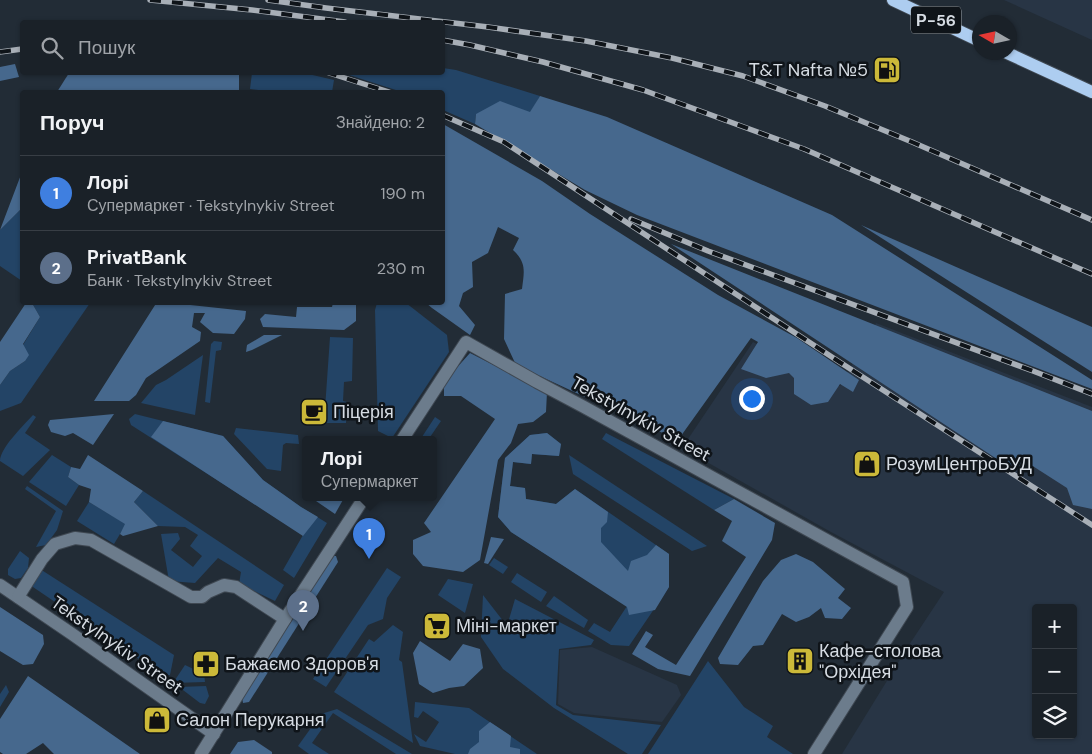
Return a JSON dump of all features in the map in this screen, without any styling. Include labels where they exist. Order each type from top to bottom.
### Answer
[{"type":"main road","name":"Р-56","points":[[893,0],[972,37]]},
{"type":"main road","points":[[1017,57],[1092,92]]},
{"type":"street","name":"Tekstylnykiv Street","points":[[405,436],[466,342],[903,582],[907,607],[814,754]]},
{"type":"street","points":[[201,754],[285,619],[362,501]]},
{"type":"street","points":[[18,597],[54,544],[75,538],[91,540],[191,597],[202,597],[208,592],[224,585],[236,587],[285,619]]},
{"type":"street","name":"Tekstylnykiv Street","points":[[0,585],[214,734]]},
{"type":"shaded area","points":[[1004,0],[1092,0],[1092,40]]},
{"type":"shaded area","points":[[15,64],[19,77],[0,81],[0,67]]},
{"type":"shaded area","points":[[445,68],[540,96],[531,112],[476,114],[475,124],[445,111],[445,90],[396,90],[349,75],[445,75]]},
{"type":"shaded area","points":[[68,75],[239,75],[239,90],[58,90]]},
{"type":"shaded area","points":[[252,75],[313,75],[334,80],[332,90],[250,89]]},
{"type":"shaded area","points":[[540,96],[607,117],[832,215],[1092,380],[1092,389],[637,215],[585,190],[475,124],[476,114],[500,101],[530,112]]},
{"type":"shaded area","points":[[445,125],[542,181],[590,214],[718,295],[797,338],[859,380],[853,392],[840,384],[828,402],[811,405],[794,394],[794,378],[789,373],[766,378],[741,369],[758,342],[751,338],[678,440],[516,365],[504,339],[505,294],[522,289],[524,268],[521,259],[513,250],[519,238],[498,227],[488,253],[472,262],[473,287],[463,293],[459,306],[475,325],[470,335],[428,305],[445,305]]},
{"type":"shaded area","points":[[20,177],[20,210],[0,230]]},
{"type":"shaded area","points":[[20,210],[20,280],[0,266],[0,230]]},
{"type":"shaded area","points":[[861,225],[1092,327],[1092,372]]},
{"type":"shaded area","points":[[671,244],[1092,411],[1092,509],[1073,505],[1067,488],[1028,463],[1006,465]]},
{"type":"shaded area","points":[[25,305],[33,305],[40,317],[23,344],[29,355],[25,361],[10,371],[0,385],[0,342]]},
{"type":"shaded area","points":[[33,305],[89,305],[21,403],[0,411],[0,385],[10,371],[25,361],[23,345],[40,317]]},
{"type":"shaded area","points":[[155,305],[190,305],[246,311],[245,319],[234,334],[213,333],[200,322],[205,313],[194,313],[192,327],[201,332],[200,341],[146,378],[136,395],[129,401],[94,401]]},
{"type":"shaded area","points":[[332,305],[356,305],[356,321],[344,330],[263,327],[260,319],[265,314],[296,317],[297,307],[332,307]]},
{"type":"shaded area","points":[[376,305],[409,305],[447,335],[449,352],[393,436],[388,436],[378,431]]},
{"type":"shaded area","points":[[876,323],[1092,407],[1092,754],[842,754],[944,592],[831,532],[682,448],[753,342],[840,386]]},
{"type":"shaded area","points":[[264,335],[282,335],[246,352],[247,345]]},
{"type":"shaded area","points":[[330,337],[353,338],[352,381],[344,382],[343,401],[347,402],[346,423],[324,423]]},
{"type":"shaded area","points":[[214,341],[222,342],[221,350],[216,351],[210,403],[205,402],[211,344]]},
{"type":"shaded area","points":[[470,353],[547,392],[546,412],[533,422],[518,424],[511,443],[498,460],[480,560],[463,572],[423,566],[413,554],[413,540],[431,532],[424,523],[495,419],[461,396],[444,396],[444,382]]},
{"type":"shaded area","points":[[203,355],[195,415],[141,403],[156,385]]},
{"type":"shaded area","points":[[114,414],[93,445],[73,433],[65,436],[51,432],[48,425],[50,420]]},
{"type":"shaded area","points":[[135,414],[223,436],[263,480],[327,523],[294,578],[283,570],[303,535],[131,425],[129,419]]},
{"type":"shaded area","points":[[33,415],[36,417],[25,433],[50,450],[23,476],[0,461],[8,443]]},
{"type":"shaded area","points":[[435,417],[441,421],[431,436],[423,436]]},
{"type":"shaded area","points":[[163,421],[223,436],[263,480],[318,517],[303,536],[151,437]]},
{"type":"shaded area","points":[[236,428],[298,435],[299,444],[286,443],[283,445],[281,471],[267,469],[234,434]]},
{"type":"shaded area","points":[[547,433],[561,444],[559,456],[532,454],[531,464],[513,462],[510,486],[525,488],[526,499],[556,504],[575,489],[669,554],[669,587],[629,646],[611,645],[588,631],[594,623],[610,632],[627,606],[511,532],[498,517],[505,458],[530,435]]},
{"type":"shaded area","points":[[547,433],[561,444],[559,456],[532,454],[531,464],[513,462],[510,486],[525,488],[526,499],[556,504],[575,489],[608,512],[607,522],[601,528],[601,542],[628,571],[631,561],[647,555],[656,545],[669,554],[669,587],[655,610],[629,615],[627,607],[511,532],[498,517],[505,458],[530,435]]},
{"type":"shaded area","points":[[606,433],[734,499],[714,510],[602,439]]},
{"type":"shaded area","points":[[52,455],[71,467],[68,477],[79,485],[66,506],[29,482]]},
{"type":"shaded area","points":[[88,455],[143,491],[134,502],[158,526],[123,536],[120,534],[125,524],[89,502],[91,489],[79,485],[68,477],[71,467],[80,469]]},
{"type":"shaded area","points":[[569,455],[707,546],[692,551],[573,474]]},
{"type":"shaded area","points":[[27,486],[63,511],[57,530],[46,545],[36,547],[56,511],[25,489]]},
{"type":"shaded area","points":[[143,491],[284,585],[275,601],[239,584],[241,572],[218,558],[195,583],[169,581],[161,534],[178,533],[180,539],[171,550],[193,567],[202,556],[190,546],[198,535],[185,527],[158,526],[134,502]]},
{"type":"shaded area","points":[[734,499],[775,523],[772,540],[690,676],[658,669],[632,654],[646,631],[653,635],[645,647],[676,665],[746,557],[722,541],[732,521],[714,510]]},
{"type":"shaded area","points":[[316,501],[342,501],[335,514]]},
{"type":"shaded area","points":[[89,502],[126,524],[114,544],[77,521]]},
{"type":"shaded area","points":[[491,537],[504,539],[488,564],[484,563]]},
{"type":"shaded area","points":[[20,551],[29,558],[28,568],[21,578],[15,579],[8,575],[8,569]]},
{"type":"shaded area","points":[[796,554],[813,562],[845,589],[838,598],[851,608],[842,619],[825,618],[821,608],[809,617],[796,622],[782,614],[763,645],[753,646],[738,665],[720,664],[718,658],[763,581],[781,560]]},
{"type":"shaded area","points":[[329,556],[336,556],[338,562],[249,702],[243,703],[242,698]]},
{"type":"shaded area","points":[[494,558],[508,567],[503,574],[489,565]]},
{"type":"shaded area","points":[[387,568],[401,577],[387,598],[383,619],[368,625],[326,687],[313,679]]},
{"type":"shaded area","points":[[40,569],[174,655],[170,675],[164,676],[30,585]]},
{"type":"shaded area","points":[[517,573],[547,592],[541,602],[511,582]]},
{"type":"shaded area","points":[[448,579],[473,584],[465,613],[438,595]]},
{"type":"shaded area","points":[[483,595],[507,626],[515,599],[594,640],[591,645],[559,649],[556,705],[573,715],[661,725],[642,754],[628,754],[554,708],[503,669],[481,637]]},
{"type":"shaded area","points":[[554,596],[588,620],[584,628],[546,606]]},
{"type":"shaded area","points":[[0,607],[43,635],[44,644],[33,664],[23,665],[0,651]]},
{"type":"shaded area","points":[[393,625],[403,632],[399,660],[402,662],[413,743],[334,692],[369,639],[374,642]]},
{"type":"shaded area","points":[[420,641],[450,661],[463,644],[480,649],[483,668],[464,686],[433,693],[419,684],[413,653]]},
{"type":"shaded area","points":[[592,647],[677,685],[681,695],[662,722],[574,713],[558,704],[560,650]]},
{"type":"shaded area","points":[[708,661],[744,707],[773,726],[767,737],[793,754],[648,754]]},
{"type":"shaded area","points":[[185,665],[204,674],[205,682],[173,683]]},
{"type":"shaded area","points":[[28,676],[140,754],[54,754],[43,743],[26,754],[3,754],[0,752],[0,719]]},
{"type":"shaded area","points":[[6,685],[9,692],[0,707],[0,694]]},
{"type":"shaded area","points":[[206,686],[209,696],[205,704],[200,703],[179,687]]},
{"type":"shaded area","points":[[415,702],[469,708],[537,754],[455,754],[420,746],[414,734],[426,742],[439,722],[423,711],[418,718],[414,717]]},
{"type":"shaded area","points":[[337,709],[412,754],[396,754],[333,713],[312,743],[329,754],[309,754],[298,746],[321,714]]},
{"type":"shaded area","points":[[490,722],[511,736],[510,747],[520,749],[520,754],[468,754],[470,749],[479,742],[479,731]]},
{"type":"shaded area","points":[[254,740],[272,752],[272,754],[230,754],[238,742]]},
{"type":"railway","points":[[150,0],[330,20]]},
{"type":"railway","points":[[268,0],[428,20]]},
{"type":"railway","points":[[445,22],[586,41],[672,58],[743,76],[825,106],[1092,220]]},
{"type":"railway","points":[[445,41],[543,62],[643,90],[804,149],[1092,274]]},
{"type":"railway","points":[[0,52],[20,49]]},
{"type":"railway","points":[[335,75],[383,90]]},
{"type":"railway","points":[[445,116],[504,142],[1092,525]]},
{"type":"railway","points":[[631,219],[708,251],[1092,394]]},
{"type":"place","name":"Т&T Nafta №5","points":[[887,70]]},
{"type":"place","name":"Піцерія","points":[[314,412]]},
{"type":"place","name":"РозумЦентроБУД","points":[[867,464]]},
{"type":"place","name":"Лорі","points":[[369,559]]},
{"type":"place","name":"Міні-маркет","points":[[437,626]]},
{"type":"place","name":"PrivatBank","points":[[303,631]]},
{"type":"place","name":"Кафе-столова \"Орхідея\"","points":[[800,661]]},
{"type":"place","name":"Бажаємо Здоров'я","points":[[206,664]]},
{"type":"place","name":"Салон Перукарня","points":[[157,720]]}]
